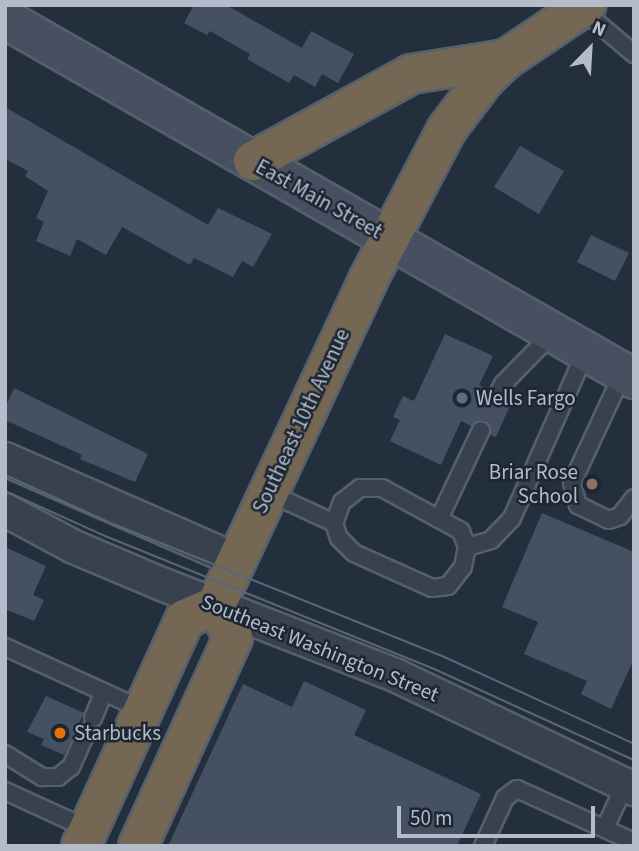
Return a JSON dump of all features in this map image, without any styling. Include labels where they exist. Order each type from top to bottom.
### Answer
[{"type":"highway","name":"Southeast 10th Avenue","points":[[216,606],[267,492],[389,238],[447,129],[485,79],[506,59],[583,7]]},
{"type":"highway","points":[[253,161],[411,74],[506,59]]},
{"type":"highway","points":[[84,837],[185,619],[216,606],[233,638],[138,846]]},
{"type":"street","name":"East Main Street","points":[[5,19],[629,376]]},
{"type":"street","points":[[5,459],[236,560]]},
{"type":"street","name":"Southeast Washington Street","points":[[5,510],[74,547],[216,606],[397,676],[629,787]]},
{"type":"lane","points":[[583,7],[634,54]]},
{"type":"lane","points":[[498,394],[503,384],[553,333]]},
{"type":"lane","points":[[467,547],[491,540],[512,518],[586,351]]},
{"type":"lane","points":[[629,376],[572,484],[578,505],[609,520],[620,516],[634,498]]},
{"type":"lane","points":[[439,519],[481,430]]},
{"type":"lane","points":[[360,488],[382,488],[461,531],[467,547],[463,568],[448,586],[432,588],[354,553],[339,538],[334,523],[342,502],[360,488]]},
{"type":"lane","points":[[267,492],[334,523]]},
{"type":"lane","points":[[5,647],[143,710]]},
{"type":"lane","points":[[5,754],[42,777],[58,777],[71,767],[104,692]]},
{"type":"lane","points":[[605,828],[629,787]]},
{"type":"lane","points":[[484,846],[505,798],[517,789],[634,842]]},
{"type":"lane","points":[[5,791],[84,837]]},
{"type":"building","points":[[194,5],[226,5],[302,48],[311,31],[354,54],[338,83],[322,74],[315,87],[294,75],[289,83],[247,59],[250,54],[210,31],[207,35],[184,23]]},
{"type":"building","points":[[5,107],[208,225],[218,208],[272,234],[253,267],[242,261],[233,277],[194,258],[190,265],[122,227],[106,255],[77,239],[70,256],[36,241],[44,222],[36,218],[48,191],[25,176],[28,171],[5,159]]},
{"type":"building","points":[[520,146],[564,171],[539,214],[494,187]]},
{"type":"building","points":[[591,235],[629,253],[615,281],[577,262]]},
{"type":"building","name":"Wells Fargo","points":[[445,334],[493,356],[479,385],[488,390],[489,399],[494,404],[503,403],[508,398],[512,401],[496,437],[490,435],[490,425],[485,420],[476,421],[471,426],[461,421],[441,465],[390,441],[400,420],[393,417],[403,396],[414,401]]},
{"type":"building","points":[[14,388],[148,454],[135,482],[80,459],[82,455],[5,420],[5,408]]},
{"type":"building","points":[[542,513],[634,552],[634,659],[611,709],[581,694],[587,681],[524,654],[538,622],[502,607]]},
{"type":"building","points":[[5,547],[46,566],[33,595],[44,600],[34,621],[5,609]]},
{"type":"building","points":[[304,681],[366,710],[354,735],[481,794],[457,846],[168,846],[243,684],[292,707]]},
{"type":"building","name":"Starbucks","points":[[46,696],[84,713],[64,755],[41,745],[44,739],[27,732]]},
{"type":"tram line","points":[[5,475],[111,523],[440,655],[634,744]]},
{"type":"tram line","points":[[5,491],[105,536],[434,669],[634,760]]},
{"type":"place","name":"Wells Fargo","points":[[462,398]]},
{"type":"place","name":"Briar Rose School","points":[[592,484]]},
{"type":"place","name":"Starbucks","points":[[60,733]]}]
